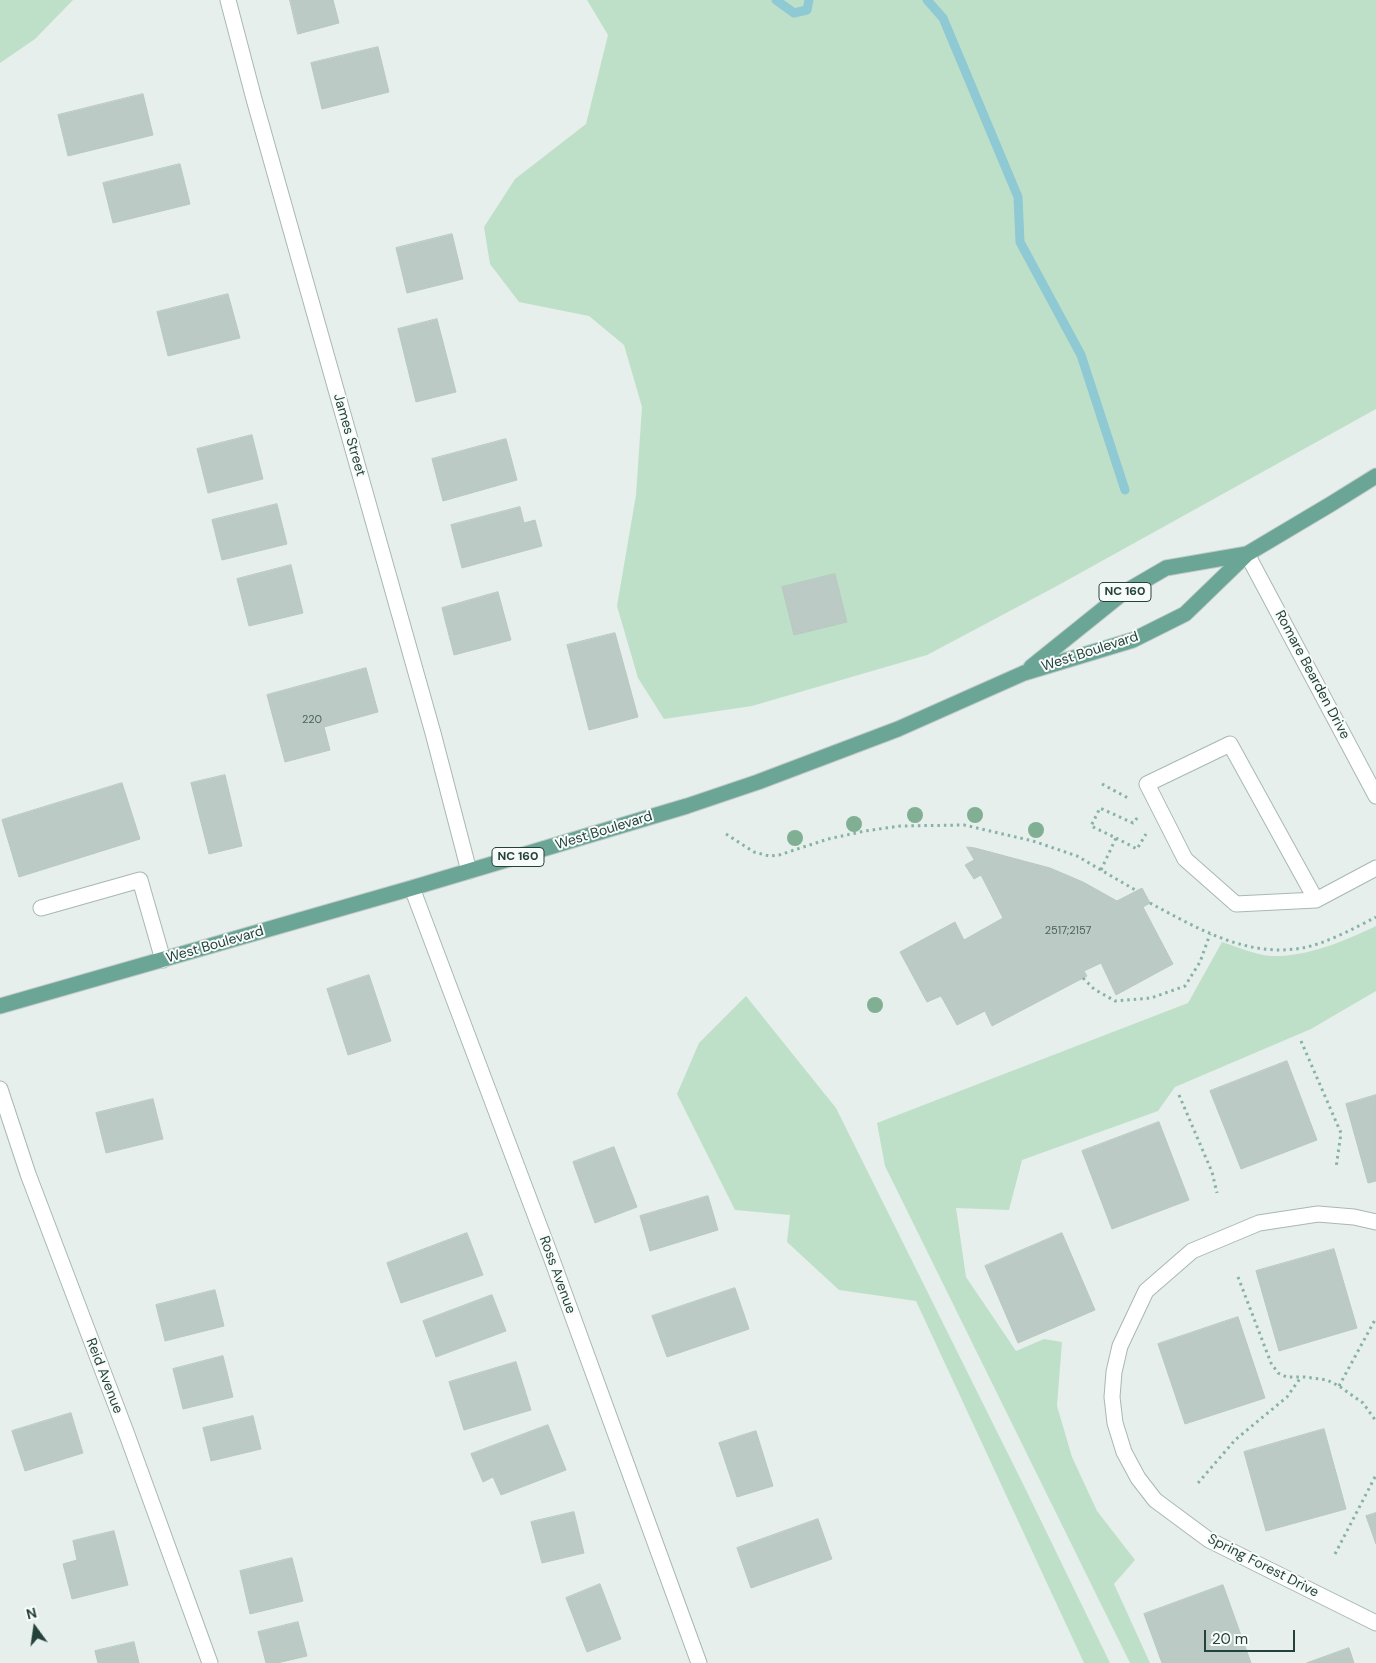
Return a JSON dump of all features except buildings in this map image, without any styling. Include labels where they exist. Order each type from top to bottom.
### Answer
[{"type":"main road","name":"West Boulevard","points":[[0,1006],[412,888],[687,806],[758,782],[898,729],[1024,673],[1133,640],[1185,614],[1247,554],[1376,476]]},
{"type":"main road","name":"West Boulevard","points":[[1024,673],[1123,593],[1166,568],[1247,554]]},
{"type":"street","name":"James Street","points":[[228,0],[433,733],[469,871]]},
{"type":"street","name":"Romare Bearden Drive","points":[[1247,554],[1376,796]]},
{"type":"street","points":[[1316,900],[1230,744],[1147,784],[1185,859],[1236,904],[1316,900],[1376,868]]},
{"type":"street","points":[[41,908],[140,880],[163,960]]},
{"type":"street","name":"Ross Avenue","points":[[412,888],[551,1257],[699,1663]]},
{"type":"street","name":"Reid Avenue","points":[[0,1089],[28,1174],[126,1432],[210,1663]]},
{"type":"street","name":"Spring Forest Drive","points":[[1376,1222],[1354,1217],[1318,1214],[1258,1223],[1192,1250],[1146,1291],[1120,1346],[1114,1372],[1112,1397],[1115,1423],[1124,1452],[1138,1478],[1155,1500],[1209,1540],[1376,1623]]},
{"type":"path","points":[[1102,784],[1144,807]]},
{"type":"path","points":[[1152,793],[1133,823],[1100,808],[1092,826],[1137,849],[1161,810]]},
{"type":"path","points":[[726,834],[754,852],[769,856],[779,855],[828,839],[865,831],[900,826],[964,825],[1033,841],[1077,856],[1137,891]]},
{"type":"path","points":[[1101,870],[1116,838]]},
{"type":"path","points":[[1150,903],[1210,934],[1242,945],[1268,950],[1302,948],[1342,934],[1376,917]]},
{"type":"path","points":[[1083,978],[1094,989],[1116,1001],[1150,998],[1185,986],[1200,962],[1210,934]]},
{"type":"path","points":[[1301,1041],[1341,1133],[1336,1168]]},
{"type":"path","points":[[1179,1095],[1212,1172],[1217,1193]]},
{"type":"path","points":[[1238,1277],[1271,1363],[1278,1373],[1287,1377],[1326,1380],[1339,1386],[1363,1403],[1376,1421]]},
{"type":"path","points":[[1339,1386],[1376,1318]]},
{"type":"path","points":[[1198,1483],[1235,1440],[1287,1397],[1301,1377]]},
{"type":"path","points":[[1335,1554],[1376,1475]]},
{"type":"green space","points":[[0,0],[73,0],[35,39],[0,63]]},
{"type":"green space","points":[[587,0],[1376,0],[1376,409],[1055,587],[927,655],[752,706],[664,719],[638,678],[617,606],[636,495],[642,407],[624,345],[589,316],[519,302],[490,264],[484,227],[515,179],[586,124],[608,35]]},
{"type":"green space","points":[[1376,926],[1376,991],[1311,1029],[1175,1087],[1158,1111],[1022,1160],[1009,1210],[956,1208],[966,1277],[1016,1351],[1044,1339],[1062,1342],[1057,1406],[1072,1457],[1097,1511],[1135,1560],[1114,1584],[1150,1663],[1130,1663],[885,1166],[877,1123],[1188,1003],[1222,942],[1265,955],[1284,956],[1324,947]]},
{"type":"green space","points":[[746,996],[836,1108],[1110,1663],[1084,1663],[916,1301],[839,1290],[787,1242],[790,1215],[735,1210],[677,1094],[699,1043]]},
{"type":"waterway","points":[[776,0],[794,13],[807,10],[809,0]]},
{"type":"waterway","points":[[927,0],[943,18],[1018,197],[1020,242],[1081,355],[1125,490]]}]
